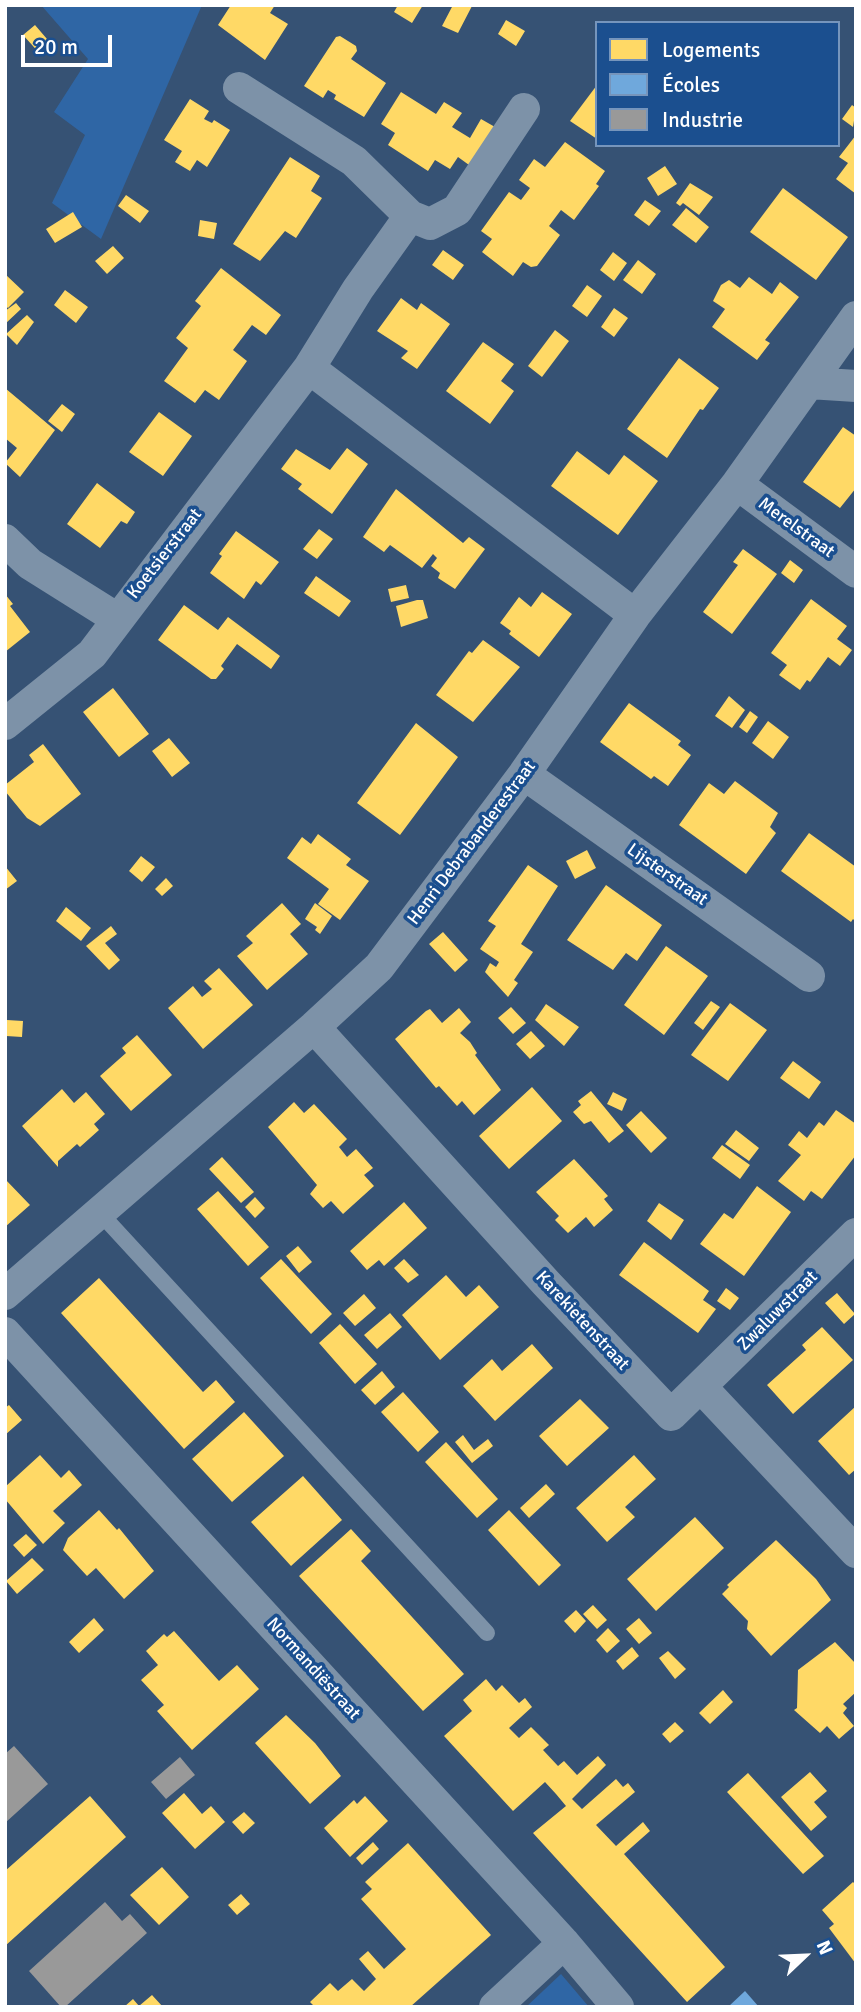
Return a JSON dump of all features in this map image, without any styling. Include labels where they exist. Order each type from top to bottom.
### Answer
[{"type":"street","points":[[239,88],[354,161],[410,216],[430,224],[457,210],[524,109]]},
{"type":"street","name":"Koetsierstraat","points":[[5,724],[92,654],[116,618],[309,368],[358,289],[410,216]]},
{"type":"street","name":"Henri Debrabanderestraat","points":[[5,1294],[101,1214],[379,967],[524,774],[635,615],[737,484],[855,320]]},
{"type":"street","points":[[309,368],[635,615]]},
{"type":"street","points":[[809,383],[856,386]]},
{"type":"street","name":"Merelstraat","points":[[737,484],[856,572]]},
{"type":"street","points":[[5,540],[30,564],[116,618]]},
{"type":"street","name":"Lijsterstraat","points":[[524,774],[809,976]]},
{"type":"street","name":"Karekietenstraat","points":[[314,1027],[546,1283],[671,1415],[701,1387]]},
{"type":"street","name":"Zwaluwstraat","points":[[701,1387],[856,1234]]},
{"type":"street","name":"Normandiëstraat","points":[[5,1333],[564,1943],[618,2007]]},
{"type":"street","points":[[701,1387],[856,1552]]},
{"type":"street","points":[[495,2007],[564,1943]]},
{"type":"lane","points":[[101,1214],[487,1633]]},
{"type":"shaded area","points":[[41,5],[202,5],[101,239],[52,203],[85,135],[54,112],[88,59]]},
{"type":"shaded area","points":[[561,1974],[589,2007],[526,2007]]},
{"type":"building: Logements","points":[[231,5],[275,5],[270,13],[288,24],[265,60],[218,25]]},
{"type":"building: Logements","points":[[398,5],[423,5],[412,23],[394,12]]},
{"type":"building: Logements","points":[[453,5],[472,6],[458,33],[442,26]]},
{"type":"building: Logements","points":[[506,20],[525,31],[516,46],[498,34]]},
{"type":"building: Logements","points":[[35,25],[53,46],[42,56],[23,35]]},
{"type":"building: Logements","points":[[340,36],[356,46],[357,51],[351,59],[386,83],[364,117],[334,99],[336,95],[328,90],[323,98],[304,86],[336,37]]},
{"type":"building: Logements","points":[[595,88],[595,138],[570,121]]},
{"type":"building: Logements","points":[[401,92],[436,114],[444,102],[462,113],[452,127],[470,138],[481,119],[495,127],[469,165],[458,157],[450,169],[435,160],[428,171],[388,145],[395,133],[381,124]]},
{"type":"building: Logements","points":[[190,99],[209,111],[204,119],[212,123],[214,120],[230,130],[207,167],[197,160],[190,171],[175,162],[182,151],[164,140]]},
{"type":"building: Logements","points":[[852,105],[856,108],[853,127],[842,119]]},
{"type":"building: Logements","points":[[856,135],[856,194],[836,179],[848,163],[839,157]]},
{"type":"building: Logements","points":[[565,142],[605,171],[596,184],[599,186],[574,220],[561,210],[549,226],[560,235],[537,266],[531,267],[523,262],[513,276],[482,252],[492,239],[481,231],[509,192],[521,200],[530,188],[519,180],[534,159],[545,167]]},
{"type":"building: Logements","points":[[290,157],[320,176],[311,191],[322,198],[296,238],[285,231],[260,261],[233,244]]},
{"type":"building: Logements","points":[[665,166],[677,184],[658,196],[647,178]]},
{"type":"building: Logements","points":[[690,183],[713,197],[699,215],[683,203],[680,206],[676,203]]},
{"type":"building: Logements","points":[[783,188],[848,237],[816,280],[750,232]]},
{"type":"building: Logements","points":[[126,195],[149,211],[140,223],[118,206]]},
{"type":"building: Logements","points":[[645,200],[661,211],[649,226],[634,215]]},
{"type":"building: Logements","points":[[686,208],[709,227],[696,243],[672,225]]},
{"type":"building: Logements","points":[[73,212],[82,227],[55,243],[46,229]]},
{"type":"building: Logements","points":[[200,220],[217,223],[214,239],[198,236]]},
{"type":"building: Logements","points":[[113,246],[124,258],[107,274],[95,261]]},
{"type":"building: Logements","points":[[443,250],[464,265],[453,280],[432,265]]},
{"type":"building: Logements","points":[[613,252],[627,263],[614,281],[600,270]]},
{"type":"building: Logements","points":[[638,260],[656,274],[642,294],[623,280]]},
{"type":"building: Logements","points":[[221,268],[281,315],[266,335],[252,325],[233,350],[247,361],[219,400],[205,390],[195,403],[164,381],[188,348],[176,338],[201,306],[195,301]]},
{"type":"building: Logements","points":[[5,274],[24,292],[8,308],[5,306]]},
{"type":"building: Logements","points":[[749,277],[772,294],[780,282],[799,297],[765,340],[770,343],[757,360],[712,327],[725,309],[713,301],[721,285],[729,280],[740,288]]},
{"type":"building: Logements","points":[[587,285],[602,296],[587,317],[572,306]]},
{"type":"building: Logements","points":[[65,290],[88,307],[76,323],[54,305]]},
{"type":"building: Logements","points":[[401,298],[417,310],[421,303],[450,324],[417,369],[401,358],[408,351],[377,331]]},
{"type":"building: Logements","points":[[16,303],[21,309],[5,324],[5,311]]},
{"type":"building: Logements","points":[[614,308],[628,318],[614,337],[601,327]]},
{"type":"building: Logements","points":[[27,315],[34,322],[17,345],[6,334]]},
{"type":"building: Logements","points":[[555,330],[569,341],[542,377],[528,366]]},
{"type":"building: Logements","points":[[483,342],[514,364],[501,381],[514,391],[490,424],[446,391]]},
{"type":"building: Logements","points":[[679,358],[719,388],[703,410],[700,409],[667,458],[627,429]]},
{"type":"building: Logements","points":[[5,388],[55,430],[20,477],[5,463],[17,448],[5,438]]},
{"type":"building: Logements","points":[[62,404],[75,414],[62,432],[48,421]]},
{"type":"building: Logements","points":[[159,412],[192,436],[163,476],[129,452]]},
{"type":"building: Logements","points":[[843,427],[856,436],[856,488],[840,508],[803,482]]},
{"type":"building: Logements","points":[[347,448],[368,464],[332,514],[298,489],[302,484],[281,469],[296,449],[330,470]]},
{"type":"building: Logements","points":[[577,451],[609,475],[624,455],[658,481],[618,535],[551,486]]},
{"type":"building: Logements","points":[[97,483],[135,512],[127,524],[121,521],[100,548],[67,524]]},
{"type":"building: Logements","points":[[396,489],[463,543],[469,537],[485,549],[455,589],[438,578],[440,573],[431,566],[437,558],[433,554],[422,568],[390,545],[384,552],[363,537]]},
{"type":"building: Logements","points":[[319,529],[333,539],[317,559],[303,549]]},
{"type":"building: Logements","points":[[236,531],[279,562],[261,585],[256,581],[244,599],[210,573],[222,556],[219,554]]},
{"type":"building: Logements","points":[[743,549],[777,574],[732,634],[703,612],[738,565],[733,562]]},
{"type":"building: Logements","points":[[790,560],[803,570],[794,583],[781,573]]},
{"type":"building: Logements","points":[[316,576],[351,601],[339,617],[304,593]]},
{"type":"building: Logements","points":[[406,585],[409,598],[391,602],[388,589]]},
{"type":"building: Logements","points":[[542,592],[572,614],[539,657],[509,634],[511,631],[500,623],[519,597],[531,607]]},
{"type":"building: Logements","points":[[5,594],[13,604],[10,606],[30,632],[5,652]]},
{"type":"building: Logements","points":[[811,599],[847,626],[837,639],[852,650],[840,666],[828,657],[810,682],[807,680],[800,690],[779,675],[787,665],[771,653]]},
{"type":"building: Logements","points":[[423,600],[428,618],[401,627],[396,606]]},
{"type":"building: Logements","points":[[184,605],[218,630],[228,617],[280,656],[271,669],[237,644],[221,666],[224,669],[216,679],[211,679],[158,640]]},
{"type":"building: Logements","points":[[483,640],[520,667],[473,722],[436,695],[469,651],[472,653]]},
{"type":"building: Logements","points":[[113,688],[149,734],[119,757],[83,712]]},
{"type":"building: Logements","points":[[729,696],[745,710],[732,728],[715,716]]},
{"type":"building: Logements","points":[[629,703],[681,741],[678,745],[691,755],[668,786],[654,776],[651,779],[600,742]]},
{"type":"building: Logements","points":[[750,711],[758,717],[747,733],[739,727]]},
{"type":"building: Logements","points":[[768,721],[789,737],[773,759],[752,743]]},
{"type":"building: Logements","points":[[416,723],[458,757],[400,835],[357,803]]},
{"type":"building: Logements","points":[[169,738],[190,763],[172,777],[152,751]]},
{"type":"building: Logements","points":[[43,744],[81,794],[40,826],[27,818],[5,791],[5,785],[34,762],[29,755]]},
{"type":"building: Logements","points":[[735,781],[778,813],[770,827],[776,833],[746,874],[679,825],[709,783],[724,794]]},
{"type":"building: Logements","points":[[809,833],[856,867],[856,922],[853,919],[851,922],[781,871]]},
{"type":"building: Logements","points":[[318,834],[351,859],[346,865],[369,881],[340,920],[318,904],[329,889],[287,858],[302,837],[311,844]]},
{"type":"building: Logements","points":[[587,850],[596,868],[575,879],[566,861]]},
{"type":"building: Logements","points":[[141,856],[155,867],[142,882],[129,871]]},
{"type":"building: Logements","points":[[528,865],[558,886],[521,944],[533,952],[514,980],[518,983],[508,997],[485,972],[490,963],[496,967],[499,962],[480,949],[496,926],[488,921]]},
{"type":"building: Logements","points":[[5,866],[17,881],[5,890]]},
{"type":"building: Logements","points":[[166,878],[173,886],[162,896],[155,889]]},
{"type":"building: Logements","points":[[606,885],[662,925],[637,961],[626,953],[613,970],[567,940]]},
{"type":"building: Logements","points":[[282,903],[301,924],[290,934],[308,954],[267,990],[237,956],[253,943],[246,936]]},
{"type":"building: Logements","points":[[315,903],[332,916],[320,934],[315,930],[317,927],[305,919]]},
{"type":"building: Logements","points":[[66,907],[91,928],[81,941],[56,921]]},
{"type":"building: Logements","points":[[111,926],[117,934],[105,943],[120,960],[109,970],[86,946]]},
{"type":"building: Logements","points":[[443,932],[468,960],[455,972],[429,944]]},
{"type":"building: Logements","points":[[666,946],[708,976],[664,1035],[624,1005]]},
{"type":"building: Logements","points":[[219,968],[253,1005],[203,1049],[168,1008],[193,986],[202,997],[212,989],[204,981]]},
{"type":"building: Logements","points":[[711,1001],[720,1007],[703,1030],[694,1023]]},
{"type":"building: Logements","points":[[730,1003],[767,1030],[728,1081],[691,1055]]},
{"type":"building: Logements","points":[[546,1004],[579,1027],[564,1046],[535,1020]]},
{"type":"building: Logements","points":[[511,1007],[526,1023],[513,1034],[498,1018]]},
{"type":"building: Logements","points":[[459,1008],[471,1022],[460,1033],[470,1042],[477,1053],[475,1055],[501,1090],[474,1115],[462,1101],[457,1106],[439,1086],[436,1088],[395,1039],[430,1009],[442,1023]]},
{"type":"building: Logements","points":[[7,1020],[23,1021],[22,1037],[6,1036]]},
{"type":"building: Logements","points":[[531,1031],[545,1046],[530,1059],[516,1044]]},
{"type":"building: Logements","points":[[137,1035],[172,1075],[131,1111],[100,1076],[126,1053],[122,1048]]},
{"type":"building: Logements","points":[[793,1061],[821,1082],[809,1099],[780,1078]]},
{"type":"building: Logements","points":[[532,1087],[562,1121],[509,1169],[479,1136]]},
{"type":"building: Logements","points":[[62,1089],[74,1103],[86,1092],[105,1114],[94,1124],[99,1130],[80,1147],[77,1144],[58,1161],[58,1167],[22,1126]]},
{"type":"building: Logements","points":[[591,1091],[624,1131],[609,1143],[591,1121],[584,1124],[573,1112],[581,1105],[578,1101]]},
{"type":"building: Logements","points":[[613,1092],[627,1099],[622,1111],[607,1104]]},
{"type":"building: Logements","points":[[294,1102],[304,1113],[314,1104],[347,1139],[339,1147],[347,1157],[356,1149],[373,1168],[364,1175],[374,1186],[343,1214],[331,1201],[323,1208],[310,1194],[317,1185],[268,1127]]},
{"type":"building: Logements","points":[[836,1110],[856,1124],[856,1155],[822,1199],[811,1191],[804,1201],[778,1181],[801,1155],[788,1145],[799,1131],[807,1138],[819,1122],[824,1126]]},
{"type":"building: Logements","points":[[641,1111],[667,1138],[651,1153],[626,1125]]},
{"type":"building: Logements","points":[[736,1130],[759,1148],[749,1161],[725,1144]]},
{"type":"building: Logements","points":[[722,1145],[750,1165],[740,1179],[712,1158]]},
{"type":"building: Logements","points":[[222,1157],[254,1192],[241,1203],[209,1169]]},
{"type":"building: Logements","points":[[574,1159],[608,1196],[604,1199],[613,1210],[594,1227],[586,1217],[568,1233],[555,1220],[559,1216],[536,1192]]},
{"type":"building: Logements","points":[[5,1179],[30,1205],[5,1227]]},
{"type":"building: Logements","points":[[757,1186],[791,1212],[744,1276],[700,1244],[724,1213],[733,1219]]},
{"type":"building: Logements","points":[[218,1191],[269,1247],[248,1266],[197,1209]]},
{"type":"building: Logements","points":[[255,1197],[265,1208],[255,1218],[245,1207]]},
{"type":"building: Logements","points":[[404,1202],[427,1228],[384,1266],[379,1260],[367,1270],[350,1251]]},
{"type":"building: Logements","points":[[659,1203],[684,1220],[671,1240],[647,1221]]},
{"type":"building: Logements","points":[[644,1242],[709,1291],[703,1300],[716,1309],[698,1333],[619,1275]]},
{"type":"building: Logements","points":[[298,1246],[312,1262],[299,1273],[286,1256]]},
{"type":"building: Logements","points":[[281,1259],[332,1314],[311,1334],[260,1278]]},
{"type":"building: Logements","points":[[404,1259],[419,1275],[408,1283],[394,1268]]},
{"type":"building: Logements","points":[[446,1275],[466,1297],[479,1285],[499,1307],[440,1360],[402,1315]]},
{"type":"building: Logements","points":[[99,1278],[203,1392],[216,1380],[235,1402],[184,1449],[61,1313]]},
{"type":"building: Logements","points":[[726,1288],[739,1298],[730,1310],[717,1301]]},
{"type":"building: Logements","points":[[837,1293],[855,1314],[844,1324],[825,1303]]},
{"type":"building: Logements","points":[[364,1294],[376,1308],[355,1326],[343,1313]]},
{"type":"building: Logements","points":[[390,1313],[402,1327],[377,1349],[364,1335]]},
{"type":"building: Logements","points":[[340,1324],[377,1364],[355,1384],[319,1343]]},
{"type":"building: Logements","points":[[822,1327],[853,1360],[793,1414],[767,1385],[806,1350],[802,1345]]},
{"type":"building: Logements","points":[[532,1344],[553,1368],[495,1421],[463,1386],[492,1359],[502,1371]]},
{"type":"building: Logements","points":[[382,1371],[395,1387],[375,1405],[361,1390]]},
{"type":"building: Logements","points":[[403,1392],[439,1432],[418,1452],[381,1412]]},
{"type":"building: Logements","points":[[580,1399],[609,1428],[567,1466],[539,1436]]},
{"type":"building: Logements","points":[[9,1405],[22,1420],[5,1435],[5,1408]]},
{"type":"building: Logements","points":[[856,1406],[856,1469],[849,1475],[818,1441]]},
{"type":"building: Logements","points":[[244,1412],[284,1456],[232,1502],[192,1459]]},
{"type":"building: Logements","points":[[463,1435],[474,1450],[488,1439],[493,1446],[472,1463],[455,1442]]},
{"type":"building: Logements","points":[[446,1442],[498,1499],[477,1518],[425,1462]]},
{"type":"building: Logements","points":[[40,1455],[61,1478],[69,1470],[82,1485],[53,1511],[65,1523],[43,1544],[5,1499],[5,1487]]},
{"type":"building: Logements","points":[[634,1455],[656,1479],[625,1507],[635,1517],[607,1542],[576,1508]]},
{"type":"building: Logements","points":[[303,1476],[342,1520],[291,1566],[251,1522]]},
{"type":"building: Logements","points":[[546,1484],[555,1494],[529,1518],[520,1508]]},
{"type":"building: Logements","points":[[99,1510],[117,1530],[119,1528],[154,1571],[124,1599],[96,1568],[87,1576],[63,1550],[68,1538]]},
{"type":"building: Logements","points":[[509,1510],[561,1565],[539,1586],[488,1530]]},
{"type":"building: Logements","points":[[695,1517],[724,1548],[656,1611],[627,1579]]},
{"type":"building: Logements","points":[[351,1529],[371,1551],[361,1561],[464,1674],[423,1711],[299,1576]]},
{"type":"building: Logements","points":[[26,1534],[37,1545],[24,1557],[13,1545]]},
{"type":"building: Logements","points":[[776,1540],[816,1579],[831,1600],[771,1656],[747,1629],[748,1621],[722,1594],[729,1587],[727,1585]]},
{"type":"building: Logements","points":[[32,1558],[44,1570],[17,1594],[6,1581]]},
{"type":"building: Logements","points":[[593,1605],[607,1620],[597,1629],[583,1614]]},
{"type":"building: Logements","points":[[576,1610],[586,1621],[575,1633],[564,1621]]},
{"type":"building: Logements","points":[[94,1618],[104,1630],[79,1653],[69,1642]]},
{"type":"building: Logements","points":[[639,1618],[652,1633],[639,1644],[626,1629]]},
{"type":"building: Logements","points":[[608,1628],[620,1641],[607,1653],[596,1640]]},
{"type":"building: Logements","points":[[174,1631],[219,1681],[237,1665],[259,1689],[192,1750],[157,1711],[164,1705],[141,1680],[158,1665],[146,1651],[164,1634],[167,1637]]},
{"type":"building: Logements","points":[[835,1642],[856,1664],[856,1692],[843,1704],[847,1708],[843,1713],[854,1726],[839,1739],[827,1726],[820,1733],[794,1710],[797,1708],[798,1670]]},
{"type":"building: Logements","points":[[632,1647],[639,1656],[623,1670],[616,1661]]},
{"type":"building: Logements","points":[[668,1651],[686,1669],[675,1679],[659,1658]]},
{"type":"building: Logements","points":[[486,1679],[496,1691],[502,1685],[519,1703],[525,1698],[532,1707],[509,1728],[519,1738],[531,1727],[549,1745],[543,1750],[558,1766],[564,1761],[577,1775],[598,1756],[606,1765],[572,1799],[582,1809],[616,1779],[623,1787],[628,1783],[635,1792],[596,1825],[616,1846],[643,1822],[650,1831],[624,1854],[725,1967],[687,2002],[533,1833],[566,1806],[556,1794],[545,1782],[513,1811],[444,1736],[472,1711],[463,1700]]},
{"type":"building: Logements","points":[[723,1690],[733,1702],[710,1724],[699,1713]]},
{"type":"building: Logements","points":[[286,1715],[315,1743],[341,1776],[310,1804],[255,1743]]},
{"type":"building: Logements","points":[[675,1722],[684,1731],[670,1743],[662,1734]]},
{"type":"building: Logements","points":[[810,1772],[827,1791],[814,1802],[827,1817],[811,1831],[781,1797]]},
{"type":"building: Logements","points":[[748,1773],[824,1856],[803,1874],[727,1792]]},
{"type":"building: Logements","points":[[184,1793],[202,1814],[211,1806],[225,1822],[195,1849],[162,1813]]},
{"type":"building: Logements","points":[[90,1796],[126,1837],[5,1946],[5,1871]]},
{"type":"building: Logements","points":[[365,1796],[388,1821],[350,1857],[324,1828],[354,1800],[357,1804]]},
{"type":"building: Logements","points":[[244,1812],[255,1823],[243,1834],[232,1822]]},
{"type":"building: Logements","points":[[373,1842],[379,1849],[362,1865],[356,1858]]},
{"type":"building: Logements","points":[[408,1843],[491,1935],[410,2007],[315,2007],[310,2002],[330,1983],[338,1991],[352,1979],[364,1991],[376,1979],[359,1959],[368,1951],[384,1969],[406,1949],[361,1899],[372,1889],[365,1882]]},
{"type":"building: Logements","points":[[162,1867],[189,1897],[159,1925],[130,1895]]},
{"type":"building: Logements","points":[[853,1882],[856,1885],[856,1964],[829,1928],[834,1924],[822,1910]]},
{"type":"building: Logements","points":[[241,1894],[250,1904],[237,1915],[228,1905]]},
{"type":"building: Logements","points":[[152,1995],[163,2007],[124,2007],[133,1999],[139,2006]]},
{"type":"building: Écoles","points":[[745,1991],[759,2007],[728,2007]]},
{"type":"building: Industrie","points":[[14,1746],[48,1784],[5,1823],[5,1754]]},
{"type":"building: Industrie","points":[[180,1757],[195,1775],[166,1799],[151,1782]]},
{"type":"building: Industrie","points":[[105,1902],[122,1921],[130,1914],[147,1933],[65,2007],[61,2007],[29,1971]]}]
